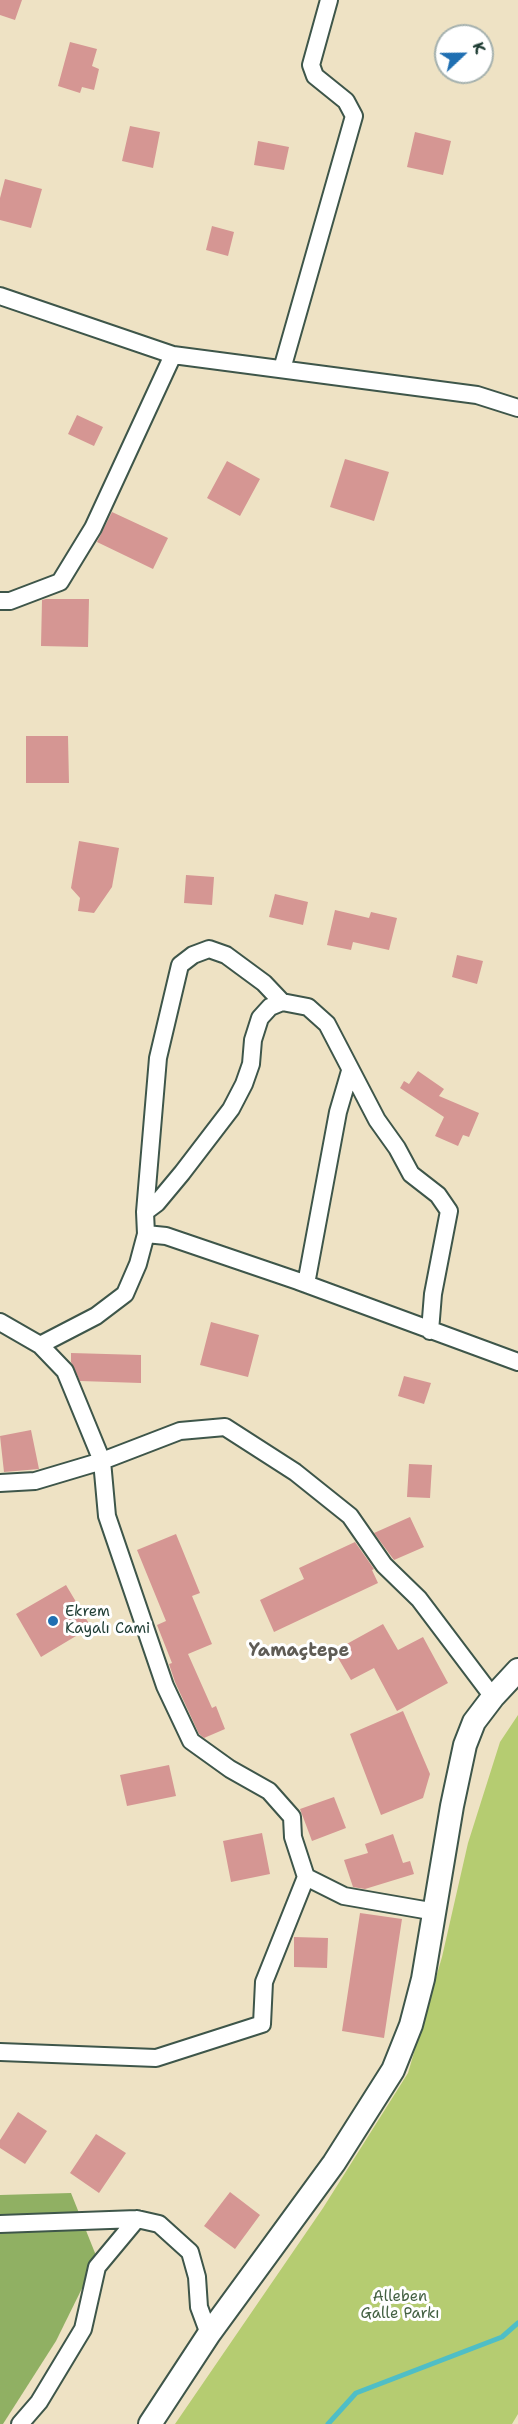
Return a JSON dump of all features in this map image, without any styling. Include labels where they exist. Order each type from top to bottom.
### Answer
[{"type":"street","points":[[282,369],[354,116],[346,101],[315,76],[311,65],[329,0]]},
{"type":"street","points":[[0,296],[173,355],[477,395],[518,408]]},
{"type":"street","points":[[0,601],[10,601],[60,582],[93,528],[173,355]]},
{"type":"street","points":[[40,1345],[96,1316],[125,1294],[138,1264],[146,1234],[145,1212],[158,1058],[180,965],[193,955],[209,949],[226,955],[264,983],[282,1002]]},
{"type":"street","points":[[145,1212],[157,1203],[231,1109],[251,1064],[252,1040],[260,1018],[270,1007],[282,1002],[308,1007],[327,1024],[377,1120],[397,1148],[411,1174],[438,1195],[449,1210],[433,1294],[430,1330]]},
{"type":"street","points":[[306,1284],[338,1112],[350,1071]]},
{"type":"street","points":[[146,1234],[166,1236],[306,1284],[518,1362]]},
{"type":"street","points":[[0,1322],[40,1345],[65,1371],[102,1461],[107,1516],[165,1686],[191,1741],[230,1769],[269,1791],[292,1817],[293,1837],[306,1877],[264,1982],[262,2025],[156,2058],[0,2052]]},
{"type":"street","points":[[0,1483],[35,1480],[102,1461],[180,1431],[225,1427],[295,1472],[350,1516],[384,1565],[420,1599],[493,1697]]},
{"type":"street","points":[[150,2424],[209,2334],[334,2163],[393,2070],[411,2025],[423,1979],[452,1806],[465,1745],[474,1722],[518,1670]]},
{"type":"street","points":[[306,1877],[344,1896],[436,1912]]},
{"type":"street","points":[[0,2224],[137,2219],[159,2224],[190,2252],[197,2277],[199,2307],[209,2334]]},
{"type":"street","points":[[20,2424],[39,2402],[83,2329],[97,2267],[137,2219]]},
{"type":"green space","name":"Alleben Galle Parkı","points":[[518,1715],[518,2414],[512,2424],[175,2424],[323,2208],[408,2073],[442,1957],[468,1843],[500,1742]]},
{"type":"green space","points":[[71,2193],[97,2258],[56,2341],[3,2424],[0,2424],[0,2195]]},
{"type":"building","points":[[0,0],[22,0],[15,20],[0,15]]},
{"type":"building","points":[[70,42],[97,49],[92,66],[99,69],[94,90],[82,87],[80,93],[58,86]]},
{"type":"building","points":[[130,126],[160,132],[153,168],[122,161]]},
{"type":"building","points":[[415,132],[451,141],[443,175],[407,167]]},
{"type":"building","points":[[258,141],[289,147],[284,170],[254,165]]},
{"type":"building","points":[[5,179],[42,189],[31,228],[0,220],[0,198]]},
{"type":"building","points":[[212,226],[234,232],[228,256],[206,250]]},
{"type":"building","points":[[77,415],[103,427],[94,446],[68,434]]},
{"type":"building","points":[[345,459],[389,472],[374,521],[330,507]]},
{"type":"building","points":[[227,461],[260,479],[240,516],[207,498]]},
{"type":"building","points":[[112,512],[168,538],[153,569],[97,542]]},
{"type":"building","points":[[89,599],[88,647],[41,646],[42,600]]},
{"type":"building","points":[[26,736],[68,736],[69,783],[26,783]]},
{"type":"building","points":[[79,841],[119,848],[112,887],[94,913],[78,911],[80,898],[71,888]]},
{"type":"building","points":[[186,875],[214,877],[212,905],[184,903]]},
{"type":"building","points":[[275,894],[308,902],[303,925],[269,917]]},
{"type":"building","points":[[335,910],[369,918],[371,912],[397,918],[389,950],[353,942],[351,950],[327,945]]},
{"type":"building","points":[[457,955],[483,961],[477,984],[452,977]]},
{"type":"building","points":[[418,1071],[444,1089],[439,1096],[479,1113],[469,1137],[463,1135],[458,1146],[435,1136],[444,1117],[400,1088],[404,1081],[409,1084]]},
{"type":"building","points":[[211,1322],[259,1335],[248,1377],[200,1365]]},
{"type":"building","points":[[71,1353],[141,1355],[141,1383],[80,1381],[71,1362]]},
{"type":"building","points":[[404,1376],[431,1383],[424,1404],[398,1396]]},
{"type":"building","points":[[31,1430],[39,1469],[4,1472],[0,1436]]},
{"type":"building","points":[[409,1464],[432,1465],[430,1498],[407,1497]]},
{"type":"building","points":[[410,1517],[424,1547],[394,1560],[374,1533]]},
{"type":"building","points":[[176,1534],[200,1593],[192,1596],[212,1644],[188,1654],[212,1708],[216,1706],[225,1729],[204,1738],[199,1734],[175,1682],[169,1664],[172,1663],[157,1625],[166,1621],[137,1550]]},
{"type":"building","points":[[355,1542],[374,1569],[372,1570],[378,1583],[274,1632],[260,1600],[304,1579],[299,1568]]},
{"type":"building","name":"Ekrem Kayalı Cami","points":[[66,1585],[91,1627],[41,1657],[16,1614]]},
{"type":"building","points":[[383,1624],[398,1650],[423,1637],[448,1683],[397,1711],[374,1668],[351,1680],[334,1651]]},
{"type":"building","points":[[403,1711],[430,1774],[423,1798],[381,1815],[350,1734]]},
{"type":"building","points":[[169,1765],[176,1796],[127,1806],[120,1775]]},
{"type":"building","points":[[334,1797],[346,1828],[312,1841],[300,1809]]},
{"type":"building","points":[[262,1833],[270,1874],[231,1882],[223,1841]]},
{"type":"building","points":[[393,1834],[403,1863],[410,1861],[414,1874],[365,1889],[353,1887],[344,1860],[368,1853],[365,1844]]},
{"type":"building","points":[[360,1913],[402,1919],[384,2038],[342,2031]]},
{"type":"building","points":[[294,1937],[328,1938],[327,1968],[294,1967]]},
{"type":"building","points":[[18,2112],[47,2131],[25,2164],[0,2148],[0,2140]]},
{"type":"building","points":[[96,2134],[126,2153],[99,2193],[70,2173]]},
{"type":"building","points":[[230,2192],[260,2215],[235,2249],[204,2226]]},
{"type":"waterway","points":[[328,2424],[356,2393],[502,2337],[518,2323]]},
{"type":"place","name":"Ekrem Kayalı Cami","points":[[53,1621]]},
{"type":"district","name":"Yamaçtepe","points":[[299,1651]]}]
